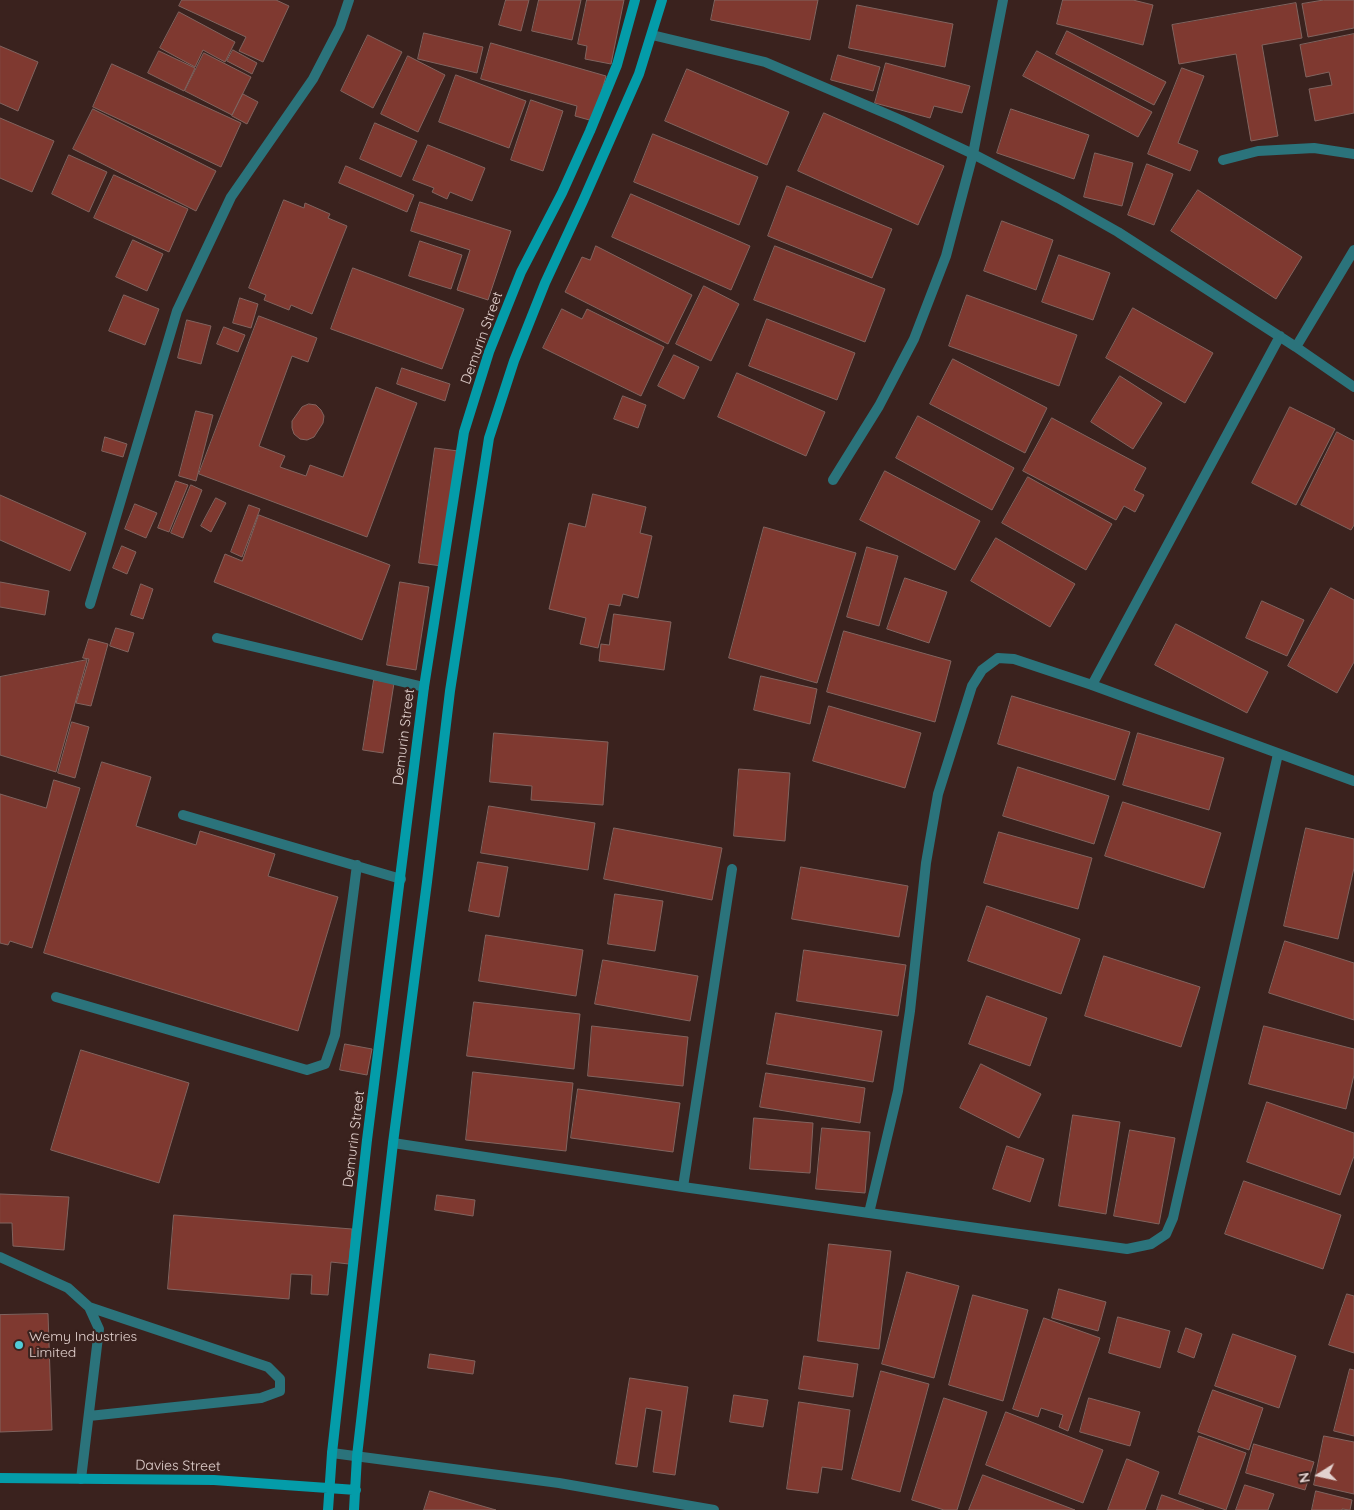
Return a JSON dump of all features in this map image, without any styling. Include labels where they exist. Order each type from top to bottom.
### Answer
[{"type":"street","points":[[90,604],[177,311],[231,197],[313,79],[340,27],[348,0]]},
{"type":"street","name":"Demurin Street","points":[[328,1510],[332,1453],[367,1140],[424,687],[464,432],[489,352],[522,272],[590,132],[617,65],[635,0]]},
{"type":"street","points":[[354,1510],[357,1456],[393,1143],[450,691],[489,438],[514,361],[545,283],[639,74],[662,0]]},
{"type":"street","points":[[833,480],[879,406],[914,339],[946,256],[973,154],[1003,0]]},
{"type":"street","points":[[652,35],[765,62],[902,120],[973,154],[1058,198],[1118,232],[1296,346],[1354,387]]},
{"type":"street","points":[[1223,160],[1258,151],[1314,148],[1354,154]]},
{"type":"street","points":[[1296,346],[1354,250]]},
{"type":"street","points":[[1092,686],[1280,336]]},
{"type":"street","points":[[217,638],[424,687]]},
{"type":"street","points":[[869,1213],[898,1091],[910,1011],[926,863],[938,794],[972,686],[982,670],[998,658],[1014,659],[1354,780]]},
{"type":"street","points":[[393,1143],[683,1187],[1127,1249],[1152,1244],[1166,1234],[1173,1218],[1278,754]]},
{"type":"street","points":[[182,815],[401,878]]},
{"type":"street","points":[[56,997],[307,1070],[325,1064],[335,1035],[357,865]]},
{"type":"street","points":[[683,1187],[732,869]]},
{"type":"street","points":[[0,1257],[68,1288],[89,1307],[99,1329],[82,1479]]},
{"type":"street","points":[[89,1307],[268,1367],[280,1379],[280,1391],[261,1398],[89,1416]]},
{"type":"street","points":[[332,1453],[559,1484],[714,1510]]},
{"type":"street","name":"Davies Street","points":[[0,1478],[214,1480],[356,1490]]},
{"type":"building","points":[[182,0],[276,0],[289,6],[263,62],[239,51],[246,37],[179,6]]},
{"type":"building","points":[[506,0],[529,0],[521,31],[499,25]]},
{"type":"building","points":[[539,0],[581,0],[572,40],[532,31]]},
{"type":"building","points":[[587,0],[624,0],[611,64],[585,59],[587,46],[578,44]]},
{"type":"building","points":[[715,0],[818,0],[810,40],[711,20]]},
{"type":"building","points":[[1063,0],[1133,0],[1153,5],[1143,45],[1057,24]]},
{"type":"building","points":[[1324,0],[1354,0],[1354,28],[1308,37],[1302,4]]},
{"type":"building","points":[[1296,3],[1302,38],[1262,45],[1278,136],[1251,141],[1236,54],[1179,64],[1172,25]]},
{"type":"building","points":[[857,5],[953,24],[945,67],[849,48]]},
{"type":"building","points":[[179,12],[235,42],[225,62],[203,50],[195,67],[160,48]]},
{"type":"building","points":[[1067,31],[1166,82],[1154,105],[1056,54]]},
{"type":"building","points":[[424,33],[483,47],[477,73],[418,59]]},
{"type":"building","points":[[1354,34],[1354,113],[1315,121],[1309,89],[1332,85],[1329,72],[1306,77],[1300,45]]},
{"type":"building","points":[[368,35],[402,52],[373,108],[341,91]]},
{"type":"building","points":[[491,43],[606,76],[593,121],[575,116],[577,106],[481,79]]},
{"type":"building","points":[[0,46],[38,62],[18,111],[0,103]]},
{"type":"building","points":[[233,50],[257,63],[252,74],[227,61]]},
{"type":"building","points":[[159,51],[195,68],[184,91],[148,73]]},
{"type":"building","points":[[1037,51],[1152,112],[1138,137],[1023,76]]},
{"type":"building","points":[[204,53],[251,77],[232,115],[185,91]]},
{"type":"building","points":[[838,55],[880,67],[873,91],[831,80]]},
{"type":"building","points":[[408,56],[445,75],[418,132],[381,114]]},
{"type":"building","points":[[886,63],[970,86],[962,113],[934,106],[930,118],[875,103]]},
{"type":"building","points":[[112,64],[241,123],[221,167],[93,107]]},
{"type":"building","points":[[1182,68],[1204,76],[1178,143],[1198,151],[1190,171],[1148,154]]},
{"type":"building","points":[[687,69],[789,112],[767,165],[665,121]]},
{"type":"building","points":[[456,75],[526,101],[509,148],[439,122]]},
{"type":"building","points":[[243,94],[258,102],[247,124],[232,116]]},
{"type":"building","points":[[531,100],[563,111],[543,171],[511,160]]},
{"type":"building","points":[[93,109],[216,171],[196,211],[73,149]]},
{"type":"building","points":[[1011,109],[1089,135],[1074,179],[997,153]]},
{"type":"building","points":[[824,113],[944,166],[918,225],[798,171]]},
{"type":"building","points":[[0,118],[54,141],[32,192],[0,178]]},
{"type":"building","points":[[375,123],[417,141],[401,177],[360,159]]},
{"type":"building","points":[[653,134],[758,177],[739,225],[634,182]]},
{"type":"building","points":[[428,145],[485,168],[472,201],[450,192],[447,199],[432,192],[434,188],[413,180]]},
{"type":"building","points":[[1095,153],[1133,163],[1122,206],[1084,197]]},
{"type":"building","points":[[69,155],[107,172],[89,212],[52,194]]},
{"type":"building","points":[[1147,164],[1173,174],[1154,225],[1128,215]]},
{"type":"building","points":[[346,166],[414,195],[407,212],[339,183]]},
{"type":"building","points":[[114,175],[188,209],[169,252],[94,218]]},
{"type":"building","points":[[787,186],[892,229],[872,278],[768,236]]},
{"type":"building","points":[[1198,190],[1302,257],[1276,299],[1171,231]]},
{"type":"building","points":[[631,194],[750,246],[731,290],[612,237]]},
{"type":"building","points":[[284,200],[304,208],[305,203],[330,214],[328,218],[347,226],[312,314],[291,305],[289,310],[264,300],[266,295],[249,288]]},
{"type":"building","points":[[420,202],[511,231],[488,300],[457,290],[470,250],[411,231]]},
{"type":"building","points":[[1002,221],[1053,240],[1036,290],[984,271]]},
{"type":"building","points":[[133,240],[163,254],[147,291],[116,277]]},
{"type":"building","points":[[420,241],[462,255],[451,289],[409,276]]},
{"type":"building","points":[[596,246],[692,295],[668,344],[565,292],[582,257],[590,260]]},
{"type":"building","points":[[775,246],[885,289],[865,342],[754,300]]},
{"type":"building","points":[[1059,255],[1110,273],[1093,320],[1042,302]]},
{"type":"building","points":[[353,268],[464,309],[442,369],[331,329]]},
{"type":"building","points":[[704,286],[739,304],[711,361],[676,344]]},
{"type":"building","points":[[124,295],[159,309],[145,345],[109,331]]},
{"type":"building","points":[[967,295],[1077,335],[1059,386],[949,346]]},
{"type":"building","points":[[240,298],[258,304],[251,328],[233,323]]},
{"type":"building","points":[[1133,308],[1213,353],[1185,403],[1106,358]]},
{"type":"building","points":[[562,309],[582,319],[587,309],[664,347],[641,396],[543,348]]},
{"type":"building","points":[[259,316],[317,338],[308,362],[292,356],[259,446],[285,456],[280,467],[306,476],[310,465],[343,477],[376,387],[417,403],[367,537],[199,474]]},
{"type":"building","points":[[767,319],[855,353],[837,400],[749,366]]},
{"type":"building","points":[[187,320],[211,326],[201,364],[178,358]]},
{"type":"building","points":[[224,327],[245,335],[238,352],[217,344]]},
{"type":"building","points":[[674,355],[699,367],[684,399],[658,386]]},
{"type":"building","points":[[953,359],[1047,408],[1025,453],[930,404]]},
{"type":"building","points":[[402,368],[450,384],[445,401],[397,384]]},
{"type":"building","points":[[737,373],[825,412],[806,456],[718,417]]},
{"type":"building","points":[[1120,376],[1162,403],[1133,449],[1091,422]]},
{"type":"building","points":[[623,396],[646,405],[638,428],[614,419]]},
{"type":"building","points":[[309,404],[316,405],[321,410],[324,416],[323,423],[314,437],[307,440],[300,439],[294,434],[292,421],[302,407]]},
{"type":"building","points":[[1290,407],[1335,429],[1296,505],[1252,483]]},
{"type":"building","points":[[196,411],[213,415],[196,481],[179,476]]},
{"type":"building","points":[[918,416],[1014,468],[992,510],[896,458]]},
{"type":"building","points":[[1052,418],[1146,468],[1134,490],[1144,495],[1135,512],[1124,506],[1116,520],[1023,471]]},
{"type":"building","points":[[1337,432],[1354,441],[1354,525],[1351,530],[1301,505]]},
{"type":"building","points":[[105,437],[127,444],[123,457],[102,451]]},
{"type":"building","points":[[435,448],[458,451],[442,566],[419,563]]},
{"type":"building","points":[[885,471],[980,521],[955,570],[860,520]]},
{"type":"building","points":[[1028,477],[1112,524],[1086,570],[1002,523]]},
{"type":"building","points":[[176,481],[188,485],[169,532],[158,528]]},
{"type":"building","points":[[191,485],[202,490],[183,538],[171,533]]},
{"type":"building","points":[[593,494],[646,507],[640,533],[652,536],[638,598],[623,594],[620,606],[609,604],[598,648],[580,644],[586,618],[549,609],[569,523],[585,527]]},
{"type":"building","points":[[0,495],[86,533],[70,571],[0,540]]},
{"type":"building","points":[[216,498],[226,503],[211,532],[201,526]]},
{"type":"building","points":[[135,504],[157,513],[146,538],[125,529]]},
{"type":"building","points":[[249,505],[260,509],[242,557],[231,552]]},
{"type":"building","points":[[259,515],[390,565],[362,640],[214,582],[225,554],[242,561]]},
{"type":"building","points":[[764,527],[856,553],[817,683],[729,658]]},
{"type":"building","points":[[996,538],[1075,584],[1050,627],[971,581]]},
{"type":"building","points":[[122,546],[136,552],[127,574],[113,568]]},
{"type":"building","points":[[867,547],[898,556],[879,626],[847,617]]},
{"type":"building","points":[[905,578],[947,592],[929,643],[887,629]]},
{"type":"building","points":[[0,582],[49,591],[45,615],[0,607]]},
{"type":"building","points":[[400,582],[429,587],[416,670],[387,665]]},
{"type":"building","points":[[141,584],[153,589],[143,619],[131,615]]},
{"type":"building","points":[[1331,588],[1354,600],[1354,662],[1337,693],[1288,666]]},
{"type":"building","points":[[1262,601],[1304,620],[1287,656],[1246,638]]},
{"type":"building","points":[[614,614],[671,622],[664,670],[599,661],[601,644],[609,645]]},
{"type":"building","points":[[1176,624],[1268,672],[1247,713],[1155,665]]},
{"type":"building","points":[[116,628],[134,633],[128,652],[110,646]]},
{"type":"building","points":[[844,631],[951,661],[935,722],[827,692]]},
{"type":"building","points":[[89,639],[108,644],[91,706],[76,703],[89,659],[83,658]]},
{"type":"building","points":[[87,660],[56,772],[0,755],[0,677]]},
{"type":"building","points":[[761,676],[817,689],[810,724],[754,710]]},
{"type":"building","points":[[374,680],[394,683],[383,753],[363,750]]},
{"type":"building","points":[[1012,696],[1130,732],[1115,780],[998,744]]},
{"type":"building","points":[[829,706],[921,733],[905,788],[813,761]]},
{"type":"building","points":[[72,722],[89,727],[75,778],[58,773]]},
{"type":"building","points":[[494,733],[608,742],[603,805],[531,800],[532,786],[490,782]]},
{"type":"building","points":[[1138,733],[1224,758],[1209,810],[1123,785]]},
{"type":"building","points":[[102,762],[151,777],[136,826],[196,845],[200,831],[275,854],[268,876],[338,897],[298,1031],[44,953]]},
{"type":"building","points":[[1018,767],[1109,796],[1094,844],[1003,816]]},
{"type":"building","points":[[739,769],[790,773],[785,841],[734,836]]},
{"type":"building","points":[[54,780],[80,788],[32,948],[10,941],[8,945],[0,943],[0,794],[46,808]]},
{"type":"building","points":[[1123,802],[1221,833],[1204,888],[1105,856]]},
{"type":"building","points":[[489,806],[595,823],[588,870],[481,853]]},
{"type":"building","points":[[614,828],[722,848],[712,900],[604,879]]},
{"type":"building","points":[[1306,828],[1354,839],[1354,868],[1338,939],[1284,926]]},
{"type":"building","points":[[999,832],[1092,858],[1078,909],[984,883]]},
{"type":"building","points":[[478,862],[508,867],[499,917],[469,911]]},
{"type":"building","points":[[801,867],[908,886],[899,937],[792,919]]},
{"type":"building","points":[[615,894],[663,901],[655,951],[608,944]]},
{"type":"building","points":[[987,906],[1080,939],[1061,994],[968,961]]},
{"type":"building","points":[[486,935],[583,950],[576,996],[479,981]]},
{"type":"building","points":[[1285,941],[1354,963],[1354,1020],[1269,993]]},
{"type":"building","points":[[804,950],[906,965],[898,1016],[797,1001]]},
{"type":"building","points":[[1104,956],[1200,987],[1181,1047],[1085,1016]]},
{"type":"building","points":[[603,960],[698,976],[690,1021],[595,1004]]},
{"type":"building","points":[[987,996],[1047,1018],[1030,1066],[969,1044]]},
{"type":"building","points":[[474,1002],[580,1014],[574,1069],[467,1056]]},
{"type":"building","points":[[776,1013],[882,1031],[873,1082],[767,1064]]},
{"type":"building","points":[[592,1026],[688,1037],[683,1086],[588,1076]]},
{"type":"building","points":[[1264,1026],[1354,1049],[1354,1075],[1346,1109],[1249,1084]]},
{"type":"building","points":[[345,1044],[372,1049],[367,1075],[340,1070]]},
{"type":"building","points":[[81,1050],[189,1083],[159,1183],[51,1150]]},
{"type":"building","points":[[981,1064],[1041,1094],[1019,1138],[960,1108]]},
{"type":"building","points":[[473,1072],[573,1083],[566,1151],[466,1140]]},
{"type":"building","points":[[766,1073],[865,1088],[860,1123],[760,1107]]},
{"type":"building","points":[[578,1089],[680,1103],[673,1152],[571,1138]]},
{"type":"building","points":[[1267,1102],[1354,1133],[1354,1156],[1340,1195],[1247,1162]]},
{"type":"building","points":[[1073,1115],[1120,1122],[1106,1214],[1059,1206]]},
{"type":"building","points":[[754,1118],[813,1123],[810,1173],[750,1169]]},
{"type":"building","points":[[822,1128],[870,1132],[865,1193],[816,1189]]},
{"type":"building","points":[[1130,1130],[1175,1138],[1159,1224],[1114,1216]]},
{"type":"building","points":[[1007,1146],[1044,1159],[1030,1202],[993,1189]]},
{"type":"building","points":[[1244,1181],[1341,1215],[1323,1269],[1225,1234]]},
{"type":"building","points":[[0,1194],[69,1197],[64,1250],[13,1246],[12,1223],[0,1223]]},
{"type":"building","points":[[437,1195],[475,1200],[473,1216],[435,1210]]},
{"type":"building","points":[[174,1215],[352,1229],[349,1264],[331,1262],[328,1295],[311,1294],[312,1275],[291,1274],[289,1299],[168,1289]]},
{"type":"building","points":[[829,1244],[891,1251],[879,1349],[818,1341]]},
{"type":"building","points":[[907,1272],[959,1286],[934,1378],[882,1364]]},
{"type":"building","points":[[1059,1289],[1106,1302],[1098,1331],[1052,1318]]},
{"type":"building","points":[[1347,1294],[1354,1296],[1354,1353],[1329,1345]]},
{"type":"building","points":[[973,1295],[1028,1310],[1003,1401],[949,1385]]},
{"type":"building","points":[[48,1314],[52,1430],[0,1432],[0,1315]]},
{"type":"building","points":[[1118,1317],[1170,1331],[1160,1368],[1109,1353]]},
{"type":"building","points":[[1044,1318],[1100,1338],[1068,1431],[1059,1427],[1063,1415],[1041,1408],[1038,1417],[1013,1409]]},
{"type":"building","points":[[1186,1328],[1202,1334],[1194,1358],[1178,1352]]},
{"type":"building","points":[[1233,1334],[1296,1356],[1279,1408],[1215,1386]]},
{"type":"building","points":[[430,1354],[475,1361],[473,1374],[428,1368]]},
{"type":"building","points":[[804,1356],[858,1364],[853,1397],[799,1389]]},
{"type":"building","points":[[1350,1369],[1354,1370],[1354,1436],[1334,1431]]},
{"type":"building","points":[[881,1371],[929,1384],[900,1492],[852,1479]]},
{"type":"building","points":[[630,1378],[688,1387],[675,1475],[653,1472],[662,1411],[646,1408],[637,1467],[616,1464]]},
{"type":"building","points":[[1213,1390],[1263,1408],[1249,1450],[1198,1432]]},
{"type":"building","points":[[734,1395],[768,1400],[763,1427],[730,1422]]},
{"type":"building","points":[[944,1398],[987,1412],[957,1510],[944,1510],[912,1500]]},
{"type":"building","points":[[1089,1398],[1140,1412],[1130,1446],[1080,1432]]},
{"type":"building","points":[[799,1402],[850,1410],[842,1470],[822,1467],[818,1493],[787,1489]]},
{"type":"building","points":[[1006,1412],[1103,1450],[1083,1503],[986,1465]]},
{"type":"building","points":[[1199,1436],[1246,1453],[1226,1510],[1179,1494]]},
{"type":"building","points":[[1324,1436],[1354,1442],[1354,1494],[1314,1485]]},
{"type":"building","points":[[1254,1444],[1314,1462],[1305,1490],[1246,1473]]},
{"type":"building","points":[[1127,1459],[1159,1472],[1145,1510],[1108,1510]]},
{"type":"building","points":[[983,1475],[1075,1510],[969,1510]]},
{"type":"building","points":[[1245,1485],[1274,1494],[1268,1510],[1236,1510]]},
{"type":"building","points":[[430,1491],[496,1510],[424,1510]]},
{"type":"building","points":[[1316,1491],[1352,1500],[1350,1510],[1312,1510]]},
{"type":"building","points":[[1162,1495],[1204,1510],[1157,1510]]},
{"type":"place","name":"Wemy Industries Limited","points":[[19,1345]]}]
